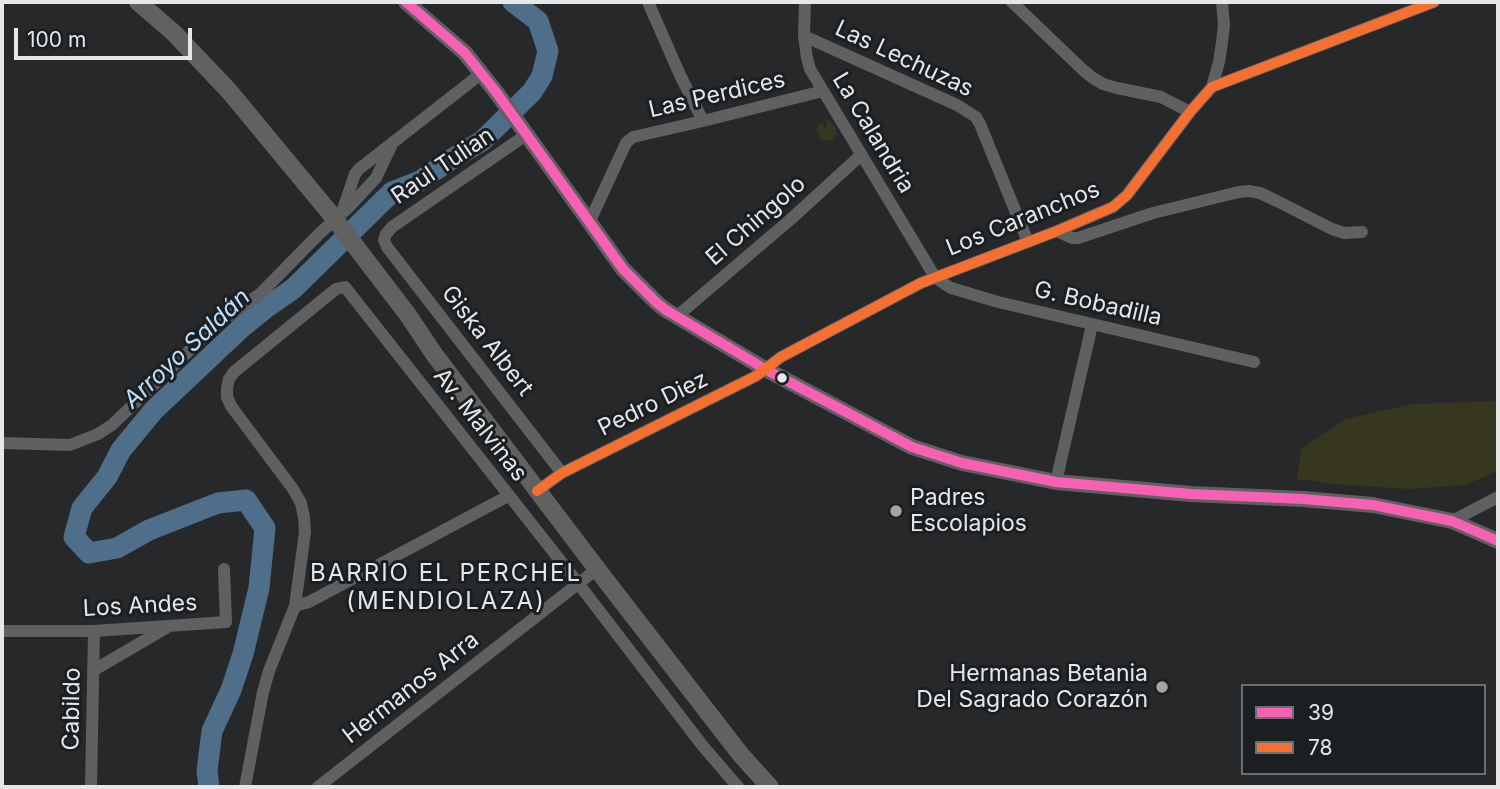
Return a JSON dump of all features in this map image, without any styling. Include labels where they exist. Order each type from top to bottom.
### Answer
[{"type":"main road","points":[[138,2],[182,41],[229,91],[335,214],[433,354],[738,740],[779,787]]},
{"type":"main road","points":[[540,489],[597,569],[741,755],[770,787]]},
{"type":"street","points":[[406,2],[460,48],[482,73],[589,223],[632,279],[657,303],[765,369],[912,447],[962,463],[1056,482],[1203,495],[1373,505],[1452,522],[1498,541]]},
{"type":"street","points":[[648,2],[703,121]]},
{"type":"street","name":"La Calandria","points":[[804,2],[804,36],[808,64],[935,276]]},
{"type":"street","points":[[1012,2],[1093,78],[1117,88],[1161,97],[1190,112]]},
{"type":"street","points":[[1212,87],[1219,62],[1224,25],[1222,2]]},
{"type":"street","name":"Los Caranchos","points":[[935,276],[1057,231],[1113,207],[1121,201],[1212,87],[1434,2]]},
{"type":"street","name":"Las Lechuzas","points":[[804,36],[957,105],[976,117],[1028,242]]},
{"type":"street","points":[[2,443],[70,445],[98,434],[112,425],[217,324],[260,294],[320,233],[335,214],[355,174],[367,161],[482,73]]},
{"type":"street","name":"Las Perdices","points":[[589,223],[626,143],[633,137],[823,90]]},
{"type":"street","name":"Raul Tulian","points":[[386,234],[522,129]]},
{"type":"street","points":[[335,214],[371,185],[394,142]]},
{"type":"street","name":"El Chingolo","points":[[676,317],[861,155]]},
{"type":"street","points":[[1057,231],[1078,237],[1153,213],[1249,191],[1260,193],[1332,229],[1344,233],[1362,232]]},
{"type":"street","name":"Giska Albert","points":[[386,234],[384,240],[387,247],[562,472]]},
{"type":"street","name":"G. Bobadilla","points":[[935,276],[951,288],[998,302],[1254,362]]},
{"type":"street","name":"Pedro Diez","points":[[540,489],[562,472],[756,376],[781,357],[935,276]]},
{"type":"street","name":"Av. Malvinas","points":[[295,606],[304,532],[301,502],[231,407],[227,388],[234,372],[336,289],[345,287],[702,745],[738,787]]},
{"type":"street","points":[[1056,482],[1093,325]]},
{"type":"street","points":[[245,787],[263,692],[295,606],[309,602],[508,496]]},
{"type":"street","points":[[1452,522],[1498,497]]},
{"type":"street","name":"Los Andes","points":[[2,631],[94,631],[226,622],[224,569]]},
{"type":"street","name":"Hermanos Arra","points":[[318,787],[597,569]]},
{"type":"street","points":[[94,670],[169,626]]},
{"type":"street","name":"Cabildo","points":[[91,787],[94,631]]},
{"type":"green space","points":[[828,120],[836,127],[836,134],[828,141],[819,137],[816,129],[822,122],[825,130]]},
{"type":"green space","points":[[1498,401],[1498,471],[1465,485],[1408,489],[1297,479],[1301,449],[1345,419],[1412,404]]},
{"type":"waterway","name":"Arroyo Saldán","points":[[209,787],[207,771],[212,731],[231,690],[243,654],[259,588],[265,528],[246,500],[218,503],[149,530],[117,548],[89,553],[74,537],[82,508],[107,477],[121,450],[154,410],[241,328],[293,289],[392,192],[420,181],[482,141],[532,92],[542,76],[548,51],[538,21],[513,2]]},
{"type":"transit line","name":"39","points":[[406,2],[465,53],[623,269],[657,303],[765,369],[912,447],[962,463],[1056,482],[1191,494],[1373,505],[1452,521],[1498,541]]},
{"type":"transit line","name":"78","points":[[537,491],[562,473],[756,376],[781,357],[921,283],[1113,207],[1127,195],[1212,87],[1434,2]]},
{"type":"place","name":"Padres Escolapios","points":[[896,511]]},
{"type":"place","name":"Hermanas Betania Del Sagrado Corazón","points":[[1162,687]]},
{"type":"district","name":"BARRIO EL PERCHEL (MENDIOLAZA)","points":[[446,588]]}]
